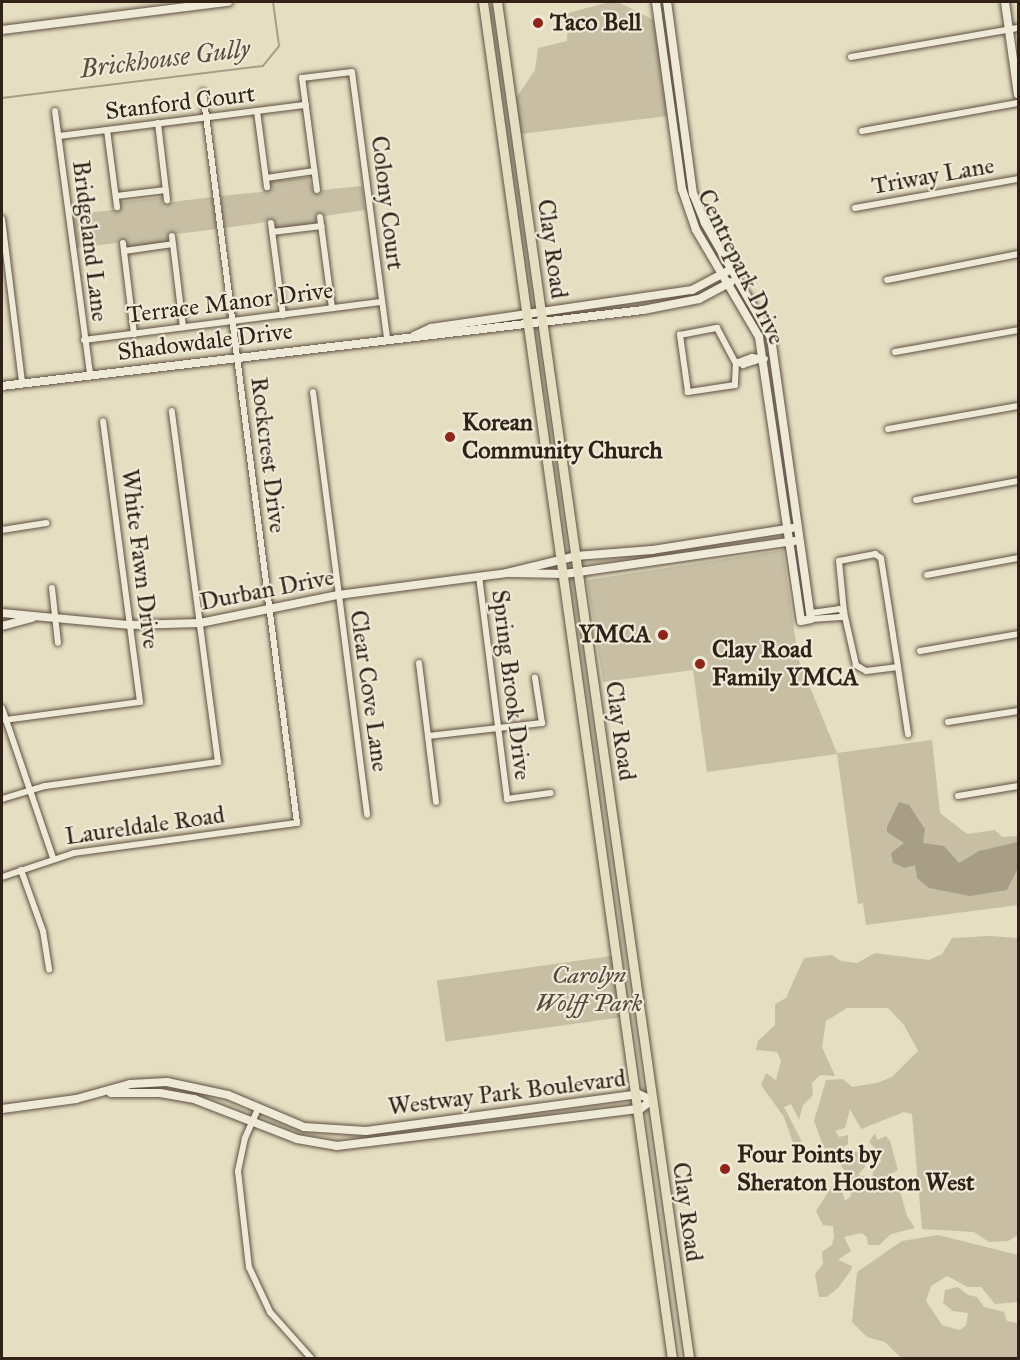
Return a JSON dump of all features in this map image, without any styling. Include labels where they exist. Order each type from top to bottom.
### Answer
[{"type":"main road","name":"Clay Road","points":[[483,2],[640,1109],[667,1305],[672,1359]]},
{"type":"main road","name":"Clay Road","points":[[497,2],[689,1359]]},
{"type":"main road","points":[[494,76],[507,73]]},
{"type":"main road","points":[[508,179],[522,176]]},
{"type":"main road","points":[[551,473],[564,472]]},
{"type":"main road","points":[[578,671],[592,670]]},
{"type":"main road","points":[[592,771],[606,769]]},
{"type":"main road","points":[[605,863],[619,861]]},
{"type":"main road","points":[[617,947],[630,945]]},
{"type":"main road","points":[[654,1212],[668,1210]]},
{"type":"main road","points":[[667,1305],[680,1304]]},
{"type":"street","points":[[2,30],[228,2]]},
{"type":"street","name":"Centrepark Drive","points":[[656,2],[686,203],[696,230],[759,337],[767,358],[795,541],[811,616],[801,621],[795,541]]},
{"type":"street","name":"Centrepark Drive","points":[[667,2],[696,200],[771,338],[767,358]]},
{"type":"street","points":[[1005,2],[1014,28],[1018,94]]},
{"type":"street","points":[[851,57],[1014,28]]},
{"type":"street","points":[[663,49],[674,47]]},
{"type":"street","name":"Colony Court","points":[[306,105],[302,78],[352,72],[387,339]]},
{"type":"street","name":"Rockcrest Drive","points":[[203,92],[297,823]]},
{"type":"street","points":[[862,131],[1018,103]]},
{"type":"street","points":[[306,105],[317,190]]},
{"type":"street","name":"Stanford Court","points":[[59,136],[306,105]]},
{"type":"street","name":"Bridgeland Lane","points":[[55,111],[90,375]]},
{"type":"street","points":[[257,111],[267,187]]},
{"type":"street","points":[[158,123],[167,200]]},
{"type":"street","points":[[674,128],[684,126]]},
{"type":"street","points":[[108,130],[117,207]]},
{"type":"street","points":[[266,177],[314,171]]},
{"type":"street","name":"Triway Lane","points":[[855,208],[1018,179]]},
{"type":"street","points":[[116,196],[166,190]]},
{"type":"street","points":[[686,203],[696,200]]},
{"type":"street","points":[[320,217],[332,309]]},
{"type":"street","points":[[2,219],[22,383]]},
{"type":"street","points":[[271,223],[283,315]]},
{"type":"street","points":[[272,232],[321,226]]},
{"type":"street","points":[[172,236],[183,327]]},
{"type":"street","points":[[134,334],[123,247],[173,244]]},
{"type":"street","points":[[887,280],[1018,254]]},
{"type":"street","name":"Shadowdale Drive","points":[[414,336],[431,327],[642,299],[692,290],[732,267]]},
{"type":"street","name":"Shadowdale Drive","points":[[2,386],[387,339],[414,336],[433,338],[643,310],[699,299],[738,278]]},
{"type":"street","points":[[642,299],[643,310]]},
{"type":"street","name":"Terrace Manor Drive","points":[[84,340],[381,302]]},
{"type":"street","points":[[717,328],[737,362],[735,385],[688,392],[680,335],[717,328]]},
{"type":"street","points":[[895,352],[1018,330]]},
{"type":"street","points":[[737,362],[752,357],[767,358]]},
{"type":"street","name":"Clear Cove Lane","points":[[313,392],[367,815]]},
{"type":"street","points":[[888,429],[1018,406]]},
{"type":"street","points":[[2,799],[30,790],[218,762],[172,411]]},
{"type":"street","name":"White Fawn Drive","points":[[5,720],[140,702],[103,420]]},
{"type":"street","points":[[916,500],[1018,481]]},
{"type":"street","points":[[2,530],[46,523]]},
{"type":"street","name":"Durban Drive","points":[[507,573],[563,558],[652,550],[793,528]]},
{"type":"street","name":"Durban Drive","points":[[2,613],[33,618],[130,625],[200,623],[269,612],[339,595],[507,573],[565,574],[795,541]]},
{"type":"street","points":[[898,667],[861,670],[853,658],[844,612],[839,561],[878,554],[898,667],[908,734]]},
{"type":"street","points":[[927,574],[1018,558]]},
{"type":"street","name":"Spring Brook Drive","points":[[479,576],[507,799],[551,794]]},
{"type":"street","points":[[52,588],[58,643]]},
{"type":"street","points":[[811,616],[829,614],[841,617],[844,612]]},
{"type":"street","name":"Durban Drive","points":[[2,626],[33,618]]},
{"type":"street","points":[[920,651],[1018,634]]},
{"type":"street","points":[[418,663],[436,802]]},
{"type":"street","points":[[428,736],[542,723],[535,678]]},
{"type":"street","points":[[2,708],[53,858]]},
{"type":"street","points":[[948,722],[1018,711]]},
{"type":"street","points":[[958,796],[1018,786]]},
{"type":"street","name":"Laureldale Road","points":[[2,877],[53,858],[297,823]]},
{"type":"street","points":[[21,870],[43,931],[49,970]]},
{"type":"street","name":"Westway Park Boulevard","points":[[2,1109],[102,1093],[130,1084],[167,1082],[228,1095],[257,1111],[304,1128],[366,1131],[638,1095],[652,1100]]},
{"type":"street","name":"Westway Park Boulevard","points":[[102,1093],[160,1093],[194,1099],[297,1139],[337,1146],[640,1109],[652,1100]]},
{"type":"street","points":[[257,1111],[251,1121],[238,1171],[249,1267],[270,1312],[309,1358]]},
{"type":"green space","points":[[609,2],[618,2],[654,20],[667,116],[521,134],[516,98],[535,70],[538,48],[567,41],[568,13]]},
{"type":"green space","points":[[308,177],[313,191],[362,186],[365,210],[317,217],[313,224],[284,228],[276,228],[274,221],[224,228],[220,196],[262,192],[272,181]]},
{"type":"green space","points":[[162,197],[163,203],[213,197],[217,229],[168,235],[168,243],[126,248],[125,242],[76,248],[72,215],[120,209],[120,202]]},
{"type":"green space","name":"Clay Road Family YMCA","points":[[783,550],[798,658],[837,753],[932,740],[940,813],[967,834],[995,830],[1002,837],[1018,836],[1018,905],[866,925],[863,903],[858,904],[837,754],[707,772],[693,670],[603,682],[587,580]]},
{"type":"green space","points":[[989,936],[1018,938],[1018,1235],[1008,1241],[989,1242],[974,1232],[922,1229],[912,1114],[904,1112],[861,1129],[850,1109],[845,1128],[835,1131],[839,1137],[848,1135],[848,1144],[841,1149],[824,1148],[814,1121],[826,1080],[843,1079],[852,1087],[877,1083],[892,1077],[918,1051],[904,1025],[888,1008],[847,1008],[826,1021],[822,1047],[835,1076],[820,1075],[812,1083],[813,1095],[803,1105],[799,1120],[791,1104],[784,1107],[802,1142],[793,1143],[784,1117],[761,1085],[766,1073],[776,1080],[781,1061],[777,1052],[756,1050],[758,1041],[775,1025],[775,1004],[786,998],[804,958],[832,955],[841,961],[857,963],[875,953],[929,960],[942,954],[952,938]]},
{"type":"green space","name":"Carolyn Wolff Park","points":[[618,955],[627,1016],[445,1042],[437,980]]},
{"type":"green space","points":[[875,1133],[877,1140],[886,1136],[890,1141],[898,1170],[889,1175],[897,1180],[907,1216],[915,1228],[891,1234],[879,1245],[868,1245],[867,1237],[861,1233],[844,1237],[851,1251],[838,1260],[852,1266],[851,1270],[838,1288],[827,1297],[819,1297],[815,1274],[823,1264],[822,1252],[832,1245],[834,1236],[833,1226],[823,1225],[816,1211],[832,1186],[842,1191],[845,1201],[851,1196],[847,1174],[837,1160],[839,1154],[864,1151],[865,1167],[858,1175],[872,1178],[874,1167],[881,1162],[879,1152],[869,1142]]},
{"type":"green space","points":[[938,1235],[1018,1255],[1018,1302],[995,1304],[981,1287],[968,1287],[947,1276],[931,1286],[926,1301],[942,1325],[959,1330],[966,1326],[968,1313],[953,1311],[943,1303],[945,1290],[958,1287],[968,1295],[977,1297],[984,1307],[1004,1312],[1007,1321],[1018,1323],[1018,1358],[901,1358],[885,1342],[867,1337],[852,1322],[857,1272],[902,1241]]},
{"type":"shaded area","points":[[899,802],[909,805],[925,829],[923,843],[944,846],[959,863],[979,851],[1018,842],[1018,868],[1007,890],[970,896],[929,888],[917,878],[915,865],[905,868],[893,863],[891,853],[904,843],[887,832],[887,827]]},
{"type":"waterway","name":"Brickhouse Gully","points":[[2,98],[263,66],[279,46],[273,2]]},
{"type":"place","name":"Taco Bell","points":[[538,23]]},
{"type":"place","name":"Korean Community Church","points":[[450,437]]},
{"type":"place","name":"YMCA","points":[[663,635]]},
{"type":"place","name":"Clay Road Family YMCA","points":[[700,664]]},
{"type":"place","name":"Four Points by Sheraton Houston West","points":[[725,1169]]}]
